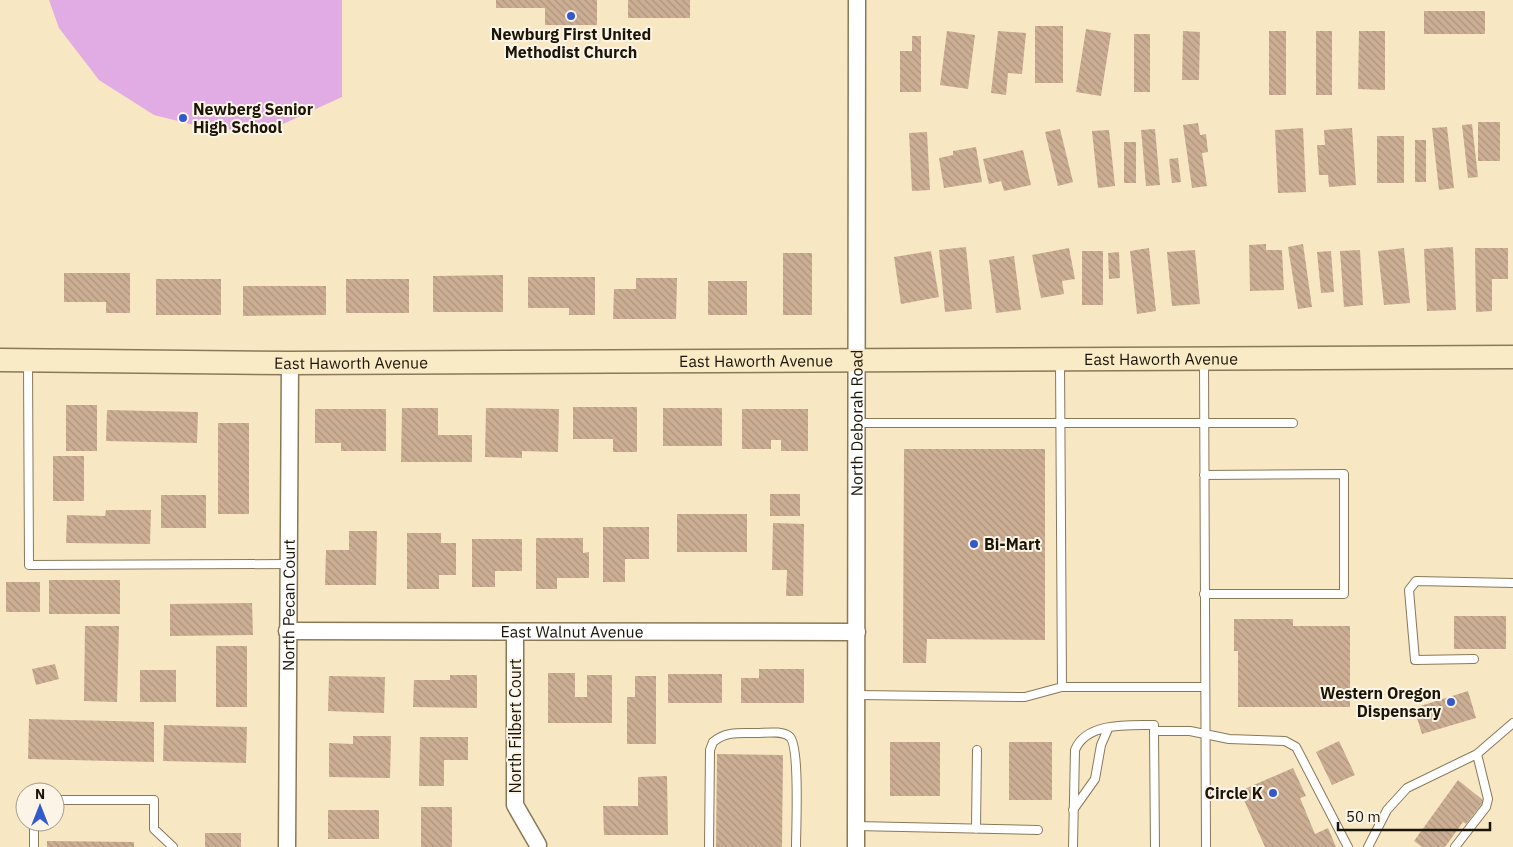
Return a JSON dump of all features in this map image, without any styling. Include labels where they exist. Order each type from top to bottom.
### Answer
[{"type":"street","name":"North Deborah Road","points":[[856,847],[857,0]]},
{"type":"street","name":"East Haworth Avenue","points":[[0,360],[290,363],[1513,357]]},
{"type":"street","name":"North Pecan Court","points":[[287,847],[287,564],[290,363]]},
{"type":"street","name":"East Walnut Avenue","points":[[287,631],[857,632]]},
{"type":"street","name":"North Filbert Court","points":[[516,632],[514,805],[538,845]]},
{"type":"lane","points":[[28,360],[29,565],[287,564]]},
{"type":"lane","points":[[1060,360],[1062,687]]},
{"type":"lane","points":[[1204,360],[1206,847]]},
{"type":"lane","points":[[857,422],[1060,425],[1293,423]]},
{"type":"lane","points":[[1204,474],[1344,474],[1344,594],[1204,594]]},
{"type":"lane","points":[[1474,659],[1415,660],[1408,590],[1416,581],[1513,582]]},
{"type":"lane","points":[[857,695],[1025,696],[1062,687],[1205,687]]},
{"type":"lane","points":[[1368,847],[1387,810],[1407,788],[1477,754],[1513,723]]},
{"type":"lane","points":[[1073,847],[1077,745],[1087,734],[1125,725],[1154,725],[1154,847]]},
{"type":"lane","points":[[1073,810],[1094,779],[1101,745],[1108,729]]},
{"type":"lane","points":[[1154,731],[1190,731],[1229,739],[1285,741],[1296,747],[1348,847]]},
{"type":"lane","points":[[709,847],[710,750],[713,742],[730,733],[782,733],[790,737],[795,746],[796,761],[796,847]]},
{"type":"lane","points":[[976,829],[977,750]]},
{"type":"lane","points":[[1455,847],[1486,807],[1488,799],[1477,754]]},
{"type":"lane","points":[[65,800],[154,800],[154,829],[172,847]]},
{"type":"lane","points":[[856,826],[1038,830]]},
{"type":"lane","points":[[34,832],[34,847]]},
{"type":"shaded area","points":[[49,0],[342,0],[342,97],[283,124],[218,131],[154,115],[99,80],[59,28]]},
{"type":"building","name":"Newburg First United Methodist Church","points":[[496,0],[597,0],[597,25],[545,25],[545,8],[496,8]]},
{"type":"building","name":"Newburg First United Methodist Church","points":[[628,0],[690,0],[690,18],[628,18]]},
{"type":"building","points":[[1424,11],[1485,11],[1485,34],[1424,34]]},
{"type":"building","points":[[1035,26],[1063,26],[1063,83],[1035,83]]},
{"type":"building","points":[[1086,29],[1111,33],[1101,96],[1076,92]]},
{"type":"building","points":[[947,31],[975,35],[968,89],[940,85]]},
{"type":"building","points":[[998,31],[1026,33],[1022,74],[1008,73],[1006,95],[991,93]]},
{"type":"building","points":[[1183,31],[1200,32],[1199,80],[1182,80]]},
{"type":"building","points":[[1269,31],[1286,31],[1286,95],[1269,95]]},
{"type":"building","points":[[1316,31],[1332,31],[1332,95],[1316,95]]},
{"type":"building","points":[[1359,31],[1385,31],[1385,90],[1358,89]]},
{"type":"building","points":[[1134,34],[1150,34],[1150,92],[1134,92]]},
{"type":"building","points":[[912,36],[921,36],[921,92],[900,92],[900,51],[912,51]]},
{"type":"building","points":[[1478,122],[1500,122],[1500,161],[1478,161]]},
{"type":"building","points":[[1198,123],[1200,135],[1206,134],[1208,152],[1202,153],[1207,186],[1192,188],[1183,125]]},
{"type":"building","points":[[1472,124],[1478,177],[1468,178],[1462,125]]},
{"type":"building","points":[[1447,127],[1454,188],[1439,190],[1432,128]]},
{"type":"building","points":[[1303,128],[1306,192],[1278,193],[1275,130]]},
{"type":"building","points":[[1352,128],[1356,185],[1329,187],[1328,175],[1319,175],[1317,145],[1325,145],[1324,130]]},
{"type":"building","points":[[1060,129],[1073,182],[1058,186],[1045,132]]},
{"type":"building","points":[[1155,129],[1160,185],[1146,186],[1141,130]]},
{"type":"building","points":[[1109,130],[1115,186],[1098,188],[1092,131]]},
{"type":"building","points":[[927,132],[930,190],[912,191],[909,133]]},
{"type":"building","points":[[1377,136],[1404,136],[1404,183],[1377,183]]},
{"type":"building","points":[[1415,140],[1426,140],[1426,182],[1415,182]]},
{"type":"building","points":[[1124,142],[1136,142],[1136,183],[1124,183]]},
{"type":"building","points":[[976,147],[982,182],[944,188],[939,158],[953,155],[953,151]]},
{"type":"building","points":[[1023,150],[1031,185],[1004,191],[1001,181],[989,184],[983,159]]},
{"type":"building","points":[[1178,158],[1181,182],[1172,183],[1169,159]]},
{"type":"building","points":[[1266,244],[1266,250],[1282,250],[1284,290],[1250,291],[1249,245]]},
{"type":"building","points":[[1303,244],[1312,307],[1298,309],[1288,247]]},
{"type":"building","points":[[966,247],[972,309],[945,312],[939,250]]},
{"type":"building","points":[[1453,247],[1456,310],[1427,311],[1424,249]]},
{"type":"building","points":[[1069,248],[1075,279],[1062,281],[1064,294],[1041,298],[1032,255]]},
{"type":"building","points":[[1149,248],[1156,311],[1137,314],[1130,251]]},
{"type":"building","points":[[1404,248],[1410,303],[1384,305],[1378,251]]},
{"type":"building","points":[[1475,248],[1508,248],[1508,279],[1492,279],[1492,311],[1476,312]]},
{"type":"building","points":[[1195,250],[1200,304],[1172,306],[1167,252]]},
{"type":"building","points":[[1360,250],[1363,305],[1344,307],[1340,251]]},
{"type":"building","points":[[931,251],[939,297],[901,304],[894,257]]},
{"type":"building","points":[[1082,251],[1103,251],[1103,305],[1082,305]]},
{"type":"building","points":[[1331,251],[1334,292],[1321,293],[1317,252]]},
{"type":"building","points":[[1119,252],[1120,278],[1109,279],[1108,253]]},
{"type":"building","points":[[783,253],[812,253],[812,315],[783,315]]},
{"type":"building","points":[[1014,256],[1021,310],[996,313],[989,260]]},
{"type":"building","points":[[64,273],[130,273],[130,313],[106,313],[106,302],[64,302]]},
{"type":"building","points":[[503,275],[503,312],[433,312],[433,276]]},
{"type":"building","points":[[528,277],[595,277],[595,315],[569,315],[569,308],[528,308]]},
{"type":"building","points":[[636,278],[677,278],[676,319],[613,319],[614,289],[636,289]]},
{"type":"building","points":[[156,279],[221,279],[221,315],[156,315]]},
{"type":"building","points":[[346,279],[409,279],[409,313],[346,313]]},
{"type":"building","points":[[708,281],[747,281],[747,315],[708,315]]},
{"type":"building","points":[[243,286],[326,286],[326,315],[243,316]]},
{"type":"building","points":[[66,405],[97,405],[97,451],[66,451]]},
{"type":"building","points":[[573,407],[637,407],[637,452],[613,452],[613,439],[573,439]]},
{"type":"building","points":[[402,408],[438,408],[438,435],[472,435],[472,462],[401,462]]},
{"type":"building","points":[[486,408],[559,409],[558,452],[522,451],[522,458],[485,457]]},
{"type":"building","points":[[663,408],[722,408],[722,446],[663,446]]},
{"type":"building","points":[[315,409],[386,409],[386,451],[341,451],[341,443],[315,443]]},
{"type":"building","points":[[742,409],[808,409],[808,451],[781,451],[781,440],[771,440],[771,449],[742,449]]},
{"type":"building","points":[[107,410],[198,412],[197,443],[106,441]]},
{"type":"building","points":[[218,423],[249,423],[249,514],[218,514]]},
{"type":"building","name":"Bi-Mart","points":[[904,449],[1045,449],[1045,640],[927,639],[926,663],[903,663]]},
{"type":"building","points":[[53,456],[84,456],[84,501],[53,501]]},
{"type":"building","points":[[770,494],[800,494],[800,516],[770,516]]},
{"type":"building","points":[[161,495],[206,495],[206,528],[161,528]]},
{"type":"building","points":[[106,510],[151,510],[150,544],[66,543],[67,515],[105,516]]},
{"type":"building","points":[[677,514],[747,514],[747,552],[677,552]]},
{"type":"building","points":[[773,523],[804,524],[803,596],[786,596],[787,570],[772,570]]},
{"type":"building","points":[[603,527],[649,527],[649,559],[625,559],[625,582],[603,582]]},
{"type":"building","points":[[349,531],[377,531],[376,585],[325,585],[326,550],[349,550]]},
{"type":"building","points":[[407,533],[441,533],[441,543],[456,543],[456,575],[439,575],[439,589],[407,589]]},
{"type":"building","points":[[536,538],[583,538],[583,553],[589,552],[589,578],[557,578],[557,589],[536,589]]},
{"type":"building","points":[[472,539],[522,539],[522,571],[495,571],[495,587],[472,587]]},
{"type":"building","points":[[49,580],[120,580],[120,614],[49,614]]},
{"type":"building","points":[[6,582],[40,582],[40,612],[6,612]]},
{"type":"building","points":[[252,603],[253,635],[170,636],[170,604]]},
{"type":"building","points":[[1454,616],[1506,616],[1506,649],[1454,649]]},
{"type":"building","points":[[1234,619],[1293,619],[1293,626],[1350,626],[1350,707],[1238,707],[1238,651],[1234,651]]},
{"type":"building","points":[[85,626],[119,626],[117,702],[84,701]]},
{"type":"building","points":[[216,646],[247,646],[247,707],[216,707]]},
{"type":"building","points":[[55,664],[59,679],[36,685],[32,669]]},
{"type":"building","points":[[759,669],[804,669],[804,703],[741,703],[741,678],[759,678]]},
{"type":"building","points":[[140,670],[176,670],[176,702],[140,702]]},
{"type":"building","points":[[548,673],[575,673],[575,697],[587,697],[587,675],[612,675],[612,723],[548,723]]},
{"type":"building","points":[[668,674],[722,674],[722,703],[668,703]]},
{"type":"building","points":[[450,675],[477,675],[477,708],[413,707],[414,680],[450,680]]},
{"type":"building","points":[[329,676],[385,677],[384,713],[328,711]]},
{"type":"building","points":[[635,676],[656,676],[656,744],[627,744],[627,697],[635,697]]},
{"type":"building","points":[[1468,691],[1476,718],[1422,734],[1414,708]]},
{"type":"building","points":[[29,719],[154,722],[154,762],[28,759]]},
{"type":"building","points":[[164,725],[247,727],[246,763],[163,761]]},
{"type":"building","points":[[353,736],[391,736],[390,778],[329,777],[329,743],[353,744]]},
{"type":"building","points":[[420,737],[468,737],[468,760],[444,760],[444,786],[419,786]]},
{"type":"building","points":[[1339,741],[1355,775],[1332,785],[1316,752]]},
{"type":"building","points":[[890,742],[940,742],[940,796],[890,796]]},
{"type":"building","points":[[1009,742],[1052,742],[1052,800],[1009,800]]},
{"type":"building","points":[[717,754],[783,755],[782,847],[716,847]]},
{"type":"building","points":[[1293,768],[1306,796],[1300,798],[1315,834],[1328,828],[1336,847],[1265,847],[1240,791]]},
{"type":"building","points":[[667,776],[668,835],[604,835],[603,806],[638,806],[638,777]]},
{"type":"building","points":[[1458,780],[1484,801],[1466,824],[1463,822],[1445,847],[1422,847],[1414,841]]},
{"type":"building","points":[[421,807],[452,807],[452,847],[421,847]]},
{"type":"building","points":[[328,810],[379,810],[379,839],[328,839]]},
{"type":"building","points":[[205,833],[241,833],[241,847],[205,847]]},
{"type":"building","points":[[47,841],[134,842],[134,847],[47,847]]},
{"type":"place","name":"Newburg First United Methodist Church","points":[[571,16]]},
{"type":"place","name":"Newberg Senior High School","points":[[183,118]]},
{"type":"place","name":"Bi-Mart","points":[[974,544]]},
{"type":"place","name":"Western Oregon Dispensary","points":[[1451,702]]},
{"type":"place","name":"Circle K","points":[[1273,793]]}]
